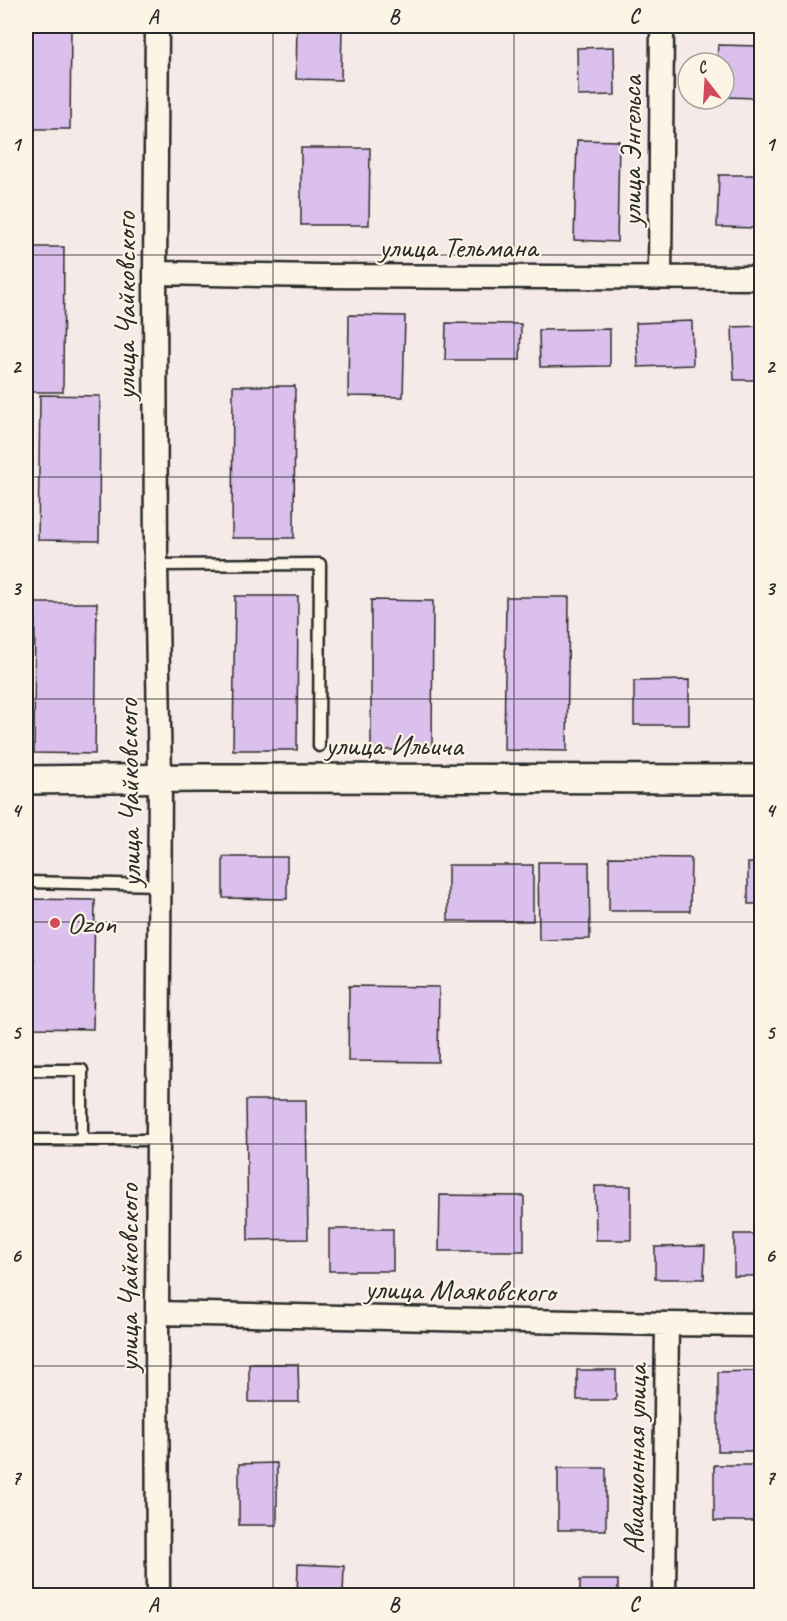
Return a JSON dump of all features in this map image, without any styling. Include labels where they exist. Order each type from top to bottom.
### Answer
[{"type":"street","name":"улица Чайковского","points":[[157,26],[156,565],[160,778],[158,1596]]},
{"type":"street","name":"улица Энгельса","points":[[660,277],[662,26]]},
{"type":"street","name":"улица Тельмана","points":[[155,273],[762,278]]},
{"type":"street","name":"улица Ильича","points":[[26,780],[160,778],[762,779]]},
{"type":"street","name":"улица Маяковского","points":[[157,1313],[762,1324]]},
{"type":"street","name":"Авиационная улица","points":[[664,1596],[667,1324]]},
{"type":"lane","points":[[156,565],[320,564],[319,746]]},
{"type":"lane","points":[[26,882],[160,885]]},
{"type":"lane","points":[[26,1070],[82,1070],[82,1140]]},
{"type":"lane","points":[[26,1140],[158,1140]]},
{"type":"building","points":[[26,26],[71,26],[70,129],[26,129]]},
{"type":"building","points":[[297,26],[342,26],[341,80],[296,79]]},
{"type":"building","points":[[718,45],[760,46],[758,98],[736,97],[736,51],[718,51]]},
{"type":"building","points":[[614,47],[615,95],[578,96],[577,48]]},
{"type":"building","points":[[577,140],[619,141],[617,242],[574,240]]},
{"type":"building","points":[[301,148],[370,148],[369,225],[301,225]]},
{"type":"building","points":[[719,175],[761,175],[760,228],[717,227]]},
{"type":"building","points":[[26,247],[64,247],[63,392],[26,392]]},
{"type":"building","points":[[349,315],[405,316],[403,397],[348,396]]},
{"type":"building","points":[[692,321],[693,365],[638,367],[636,323]]},
{"type":"building","points":[[446,323],[521,324],[520,360],[445,360]]},
{"type":"building","points":[[762,326],[762,380],[734,380],[732,327]]},
{"type":"building","points":[[610,329],[610,366],[540,367],[539,330]]},
{"type":"building","points":[[233,386],[295,386],[294,538],[232,538]]},
{"type":"building","points":[[40,395],[100,396],[99,541],[38,540]]},
{"type":"building","points":[[235,596],[298,596],[297,750],[233,750]]},
{"type":"building","points":[[506,597],[569,597],[567,751],[504,750]]},
{"type":"building","points":[[371,600],[433,601],[432,750],[371,750]]},
{"type":"building","points":[[35,603],[97,603],[95,754],[34,753]]},
{"type":"building","points":[[689,680],[689,725],[634,725],[634,681]]},
{"type":"building","points":[[223,857],[287,857],[287,899],[223,898]]},
{"type":"building","points":[[609,857],[691,858],[690,911],[609,911]]},
{"type":"building","points":[[538,862],[589,862],[590,939],[539,940]]},
{"type":"building","points":[[748,863],[762,863],[762,904],[748,904]]},
{"type":"building","points":[[448,865],[533,865],[533,921],[448,921]]},
{"type":"building","points":[[26,899],[95,900],[93,1029],[33,1028],[34,958],[26,958]]},
{"type":"building","points":[[349,986],[439,987],[438,1062],[348,1061]]},
{"type":"building","points":[[246,1100],[306,1100],[308,1239],[248,1240]]},
{"type":"building","points":[[595,1186],[631,1186],[631,1240],[596,1240]]},
{"type":"building","points":[[440,1195],[524,1196],[524,1251],[439,1251]]},
{"type":"building","points":[[329,1229],[393,1229],[393,1271],[329,1271]]},
{"type":"building","points":[[734,1234],[762,1234],[762,1276],[734,1276]]},
{"type":"building","points":[[705,1246],[704,1279],[655,1279],[655,1247]]},
{"type":"building","points":[[249,1364],[298,1364],[299,1402],[249,1402]]},
{"type":"building","points":[[577,1370],[616,1370],[616,1400],[577,1400]]},
{"type":"building","points":[[756,1371],[756,1451],[718,1451],[718,1372]]},
{"type":"building","points":[[277,1463],[277,1525],[239,1525],[239,1464]]},
{"type":"building","points":[[714,1465],[757,1465],[757,1521],[714,1521]]},
{"type":"building","points":[[558,1468],[606,1468],[606,1530],[558,1530]]},
{"type":"building","points":[[298,1564],[344,1566],[343,1596],[297,1596]]},
{"type":"building","points":[[580,1580],[618,1580],[618,1596],[580,1596]]},
{"type":"place","name":"Ozon","points":[[55,923]]}]
